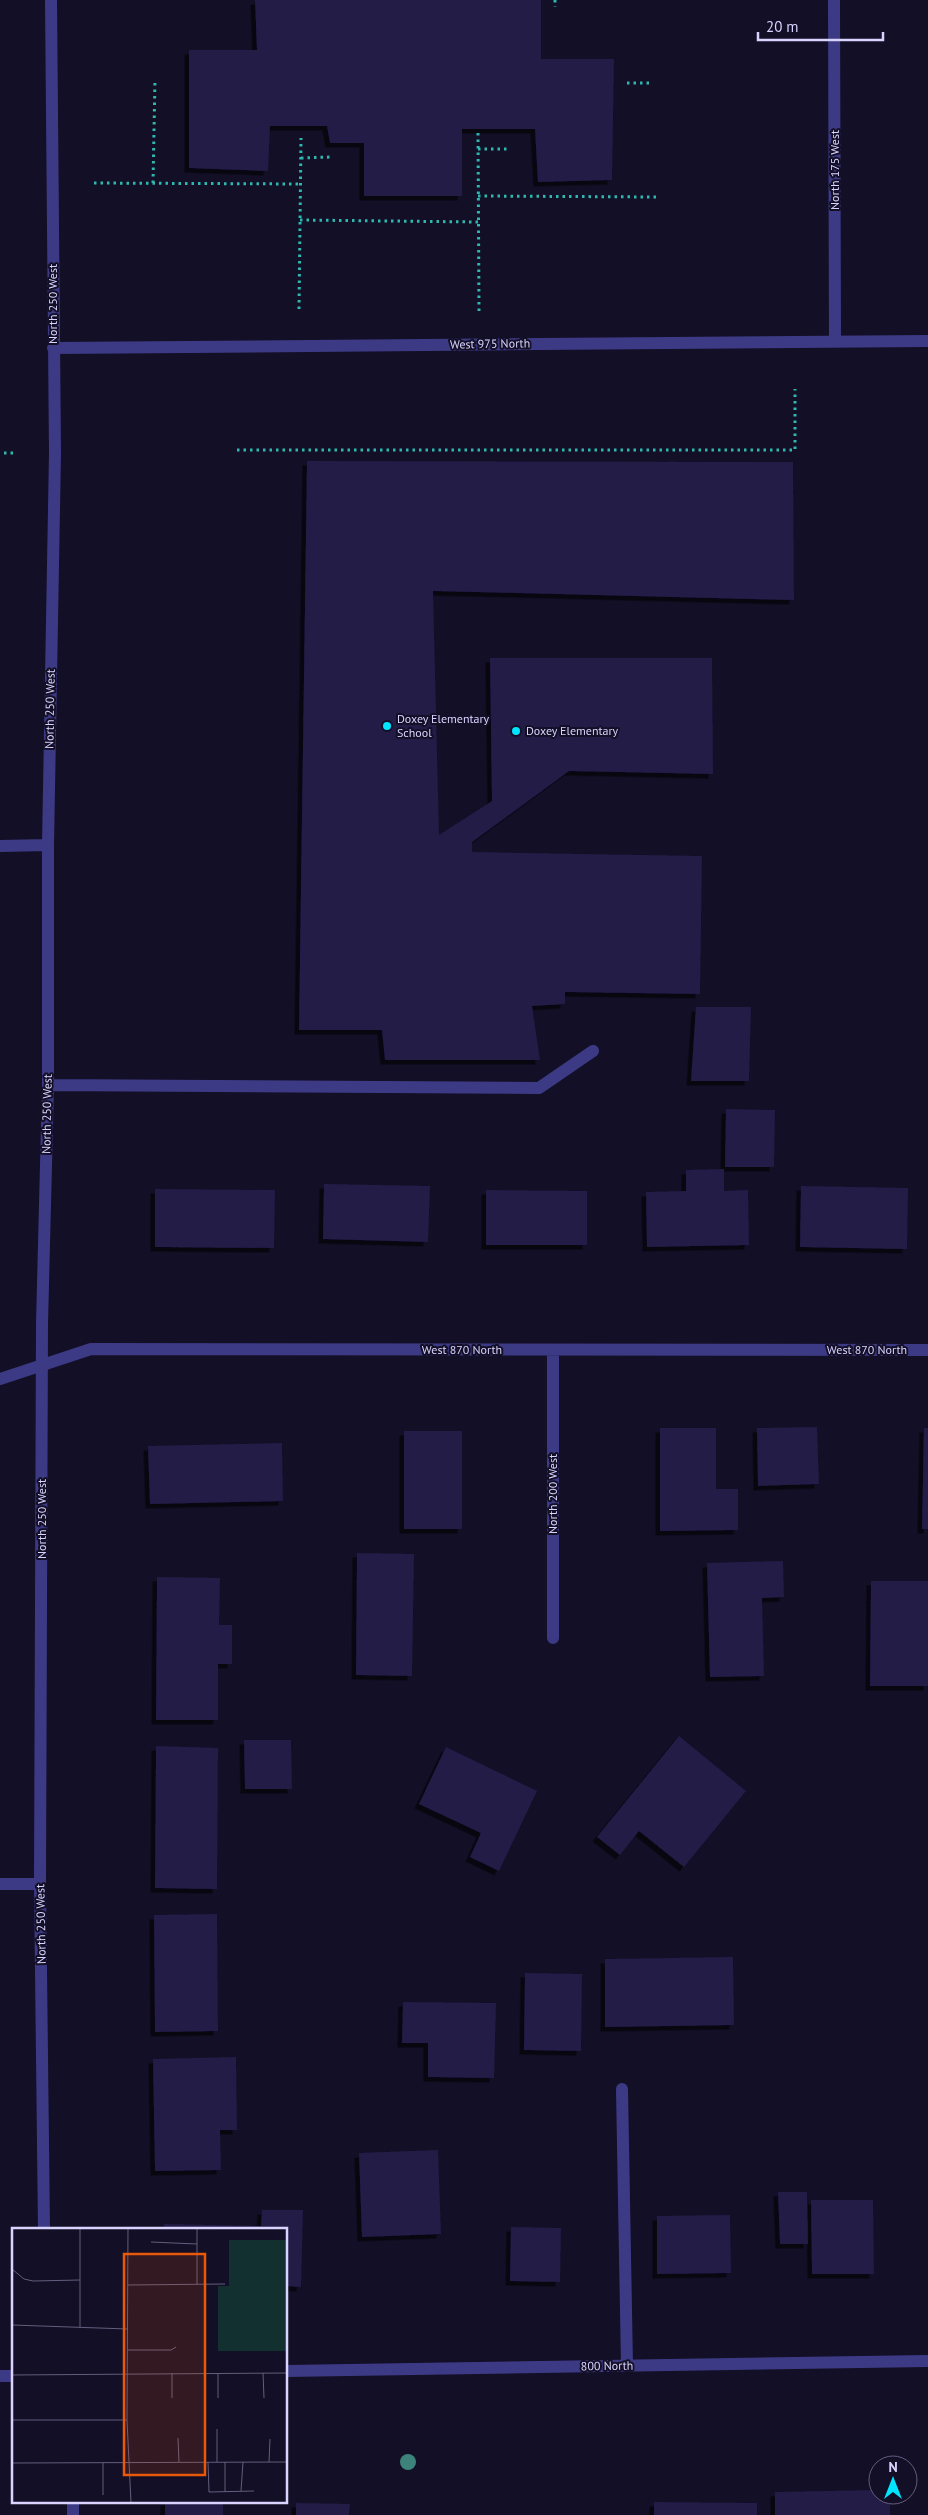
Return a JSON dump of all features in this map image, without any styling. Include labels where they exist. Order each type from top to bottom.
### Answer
[{"type":"street","name":"North 250 West","points":[[44,2228],[40,1884],[42,1366],[48,1085],[48,845],[55,453],[51,0]]},
{"type":"street","name":"North 175 West","points":[[834,0],[835,341]]},
{"type":"street","name":"West 975 North","points":[[53,348],[928,341]]},
{"type":"street","points":[[0,846],[48,845]]},
{"type":"street","points":[[48,1085],[539,1088],[593,1051]]},
{"type":"street","name":"West 870 North","points":[[0,1379],[91,1349],[928,1350]]},
{"type":"street","name":"North 200 West","points":[[553,1351],[553,1638]]},
{"type":"street","points":[[0,1884],[40,1884]]},
{"type":"street","points":[[622,2089],[627,2366]]},
{"type":"street","name":"800 North","points":[[288,2371],[928,2361]]},
{"type":"street","points":[[73,2502],[73,2515]]},
{"type":"path","points":[[555,0],[555,6]]},
{"type":"path","points":[[153,183],[155,80]]},
{"type":"path","points":[[627,83],[652,83]]},
{"type":"path","points":[[478,133],[479,311]]},
{"type":"path","points":[[299,310],[301,138]]},
{"type":"path","points":[[478,149],[508,149]]},
{"type":"path","points":[[301,158],[331,157]]},
{"type":"path","points":[[94,183],[301,184]]},
{"type":"path","points":[[478,196],[656,197]]},
{"type":"path","points":[[300,220],[478,222]]},
{"type":"path","points":[[237,450],[795,450],[795,389]]},
{"type":"path","points":[[4,453],[13,453]]},
{"type":"building","points":[[255,0],[541,0],[541,59],[614,59],[612,180],[538,182],[535,129],[462,129],[462,196],[364,196],[364,143],[330,143],[327,126],[270,126],[268,171],[189,168],[189,50],[257,50]]},
{"type":"building","name":"Doxey Elementary","points":[[307,461],[793,462],[794,600],[433,591],[439,835],[492,801],[490,658],[712,658],[713,774],[569,771],[472,842],[472,852],[702,856],[700,994],[565,992],[565,1004],[532,1006],[540,1060],[385,1060],[382,1030],[299,1030]]},
{"type":"building","points":[[696,1007],[751,1007],[749,1081],[691,1081]]},
{"type":"building","points":[[726,1109],[775,1110],[774,1167],[725,1167]]},
{"type":"building","points":[[724,1169],[724,1191],[748,1190],[749,1245],[647,1247],[646,1192],[686,1191],[686,1170]]},
{"type":"building","points":[[324,1184],[430,1186],[428,1242],[323,1239]]},
{"type":"building","points":[[801,1186],[908,1188],[907,1249],[800,1247]]},
{"type":"building","points":[[155,1189],[275,1190],[274,1248],[155,1247]]},
{"type":"building","points":[[486,1190],[587,1191],[587,1245],[486,1245]]},
{"type":"building","points":[[817,1427],[819,1484],[758,1486],[757,1428]]},
{"type":"building","points":[[660,1428],[716,1428],[716,1489],[738,1489],[738,1530],[660,1531]]},
{"type":"building","points":[[924,1428],[928,1428],[928,1529],[922,1529]]},
{"type":"building","points":[[404,1431],[462,1431],[462,1529],[404,1529]]},
{"type":"building","points":[[282,1443],[283,1501],[150,1504],[148,1446]]},
{"type":"building","points":[[357,1553],[414,1554],[412,1676],[356,1675]]},
{"type":"building","points":[[783,1561],[784,1597],[762,1598],[764,1676],[710,1677],[707,1563]]},
{"type":"building","points":[[157,1577],[220,1578],[219,1625],[232,1625],[232,1664],[218,1664],[218,1720],[156,1720]]},
{"type":"building","points":[[871,1581],[928,1581],[928,1686],[870,1686]]},
{"type":"building","points":[[679,1736],[746,1791],[684,1867],[639,1831],[620,1855],[597,1837]]},
{"type":"building","points":[[244,1740],[291,1740],[292,1789],[245,1789]]},
{"type":"building","points":[[156,1746],[218,1748],[217,1889],[155,1888]]},
{"type":"building","points":[[446,1747],[537,1791],[499,1871],[470,1857],[481,1833],[419,1804]]},
{"type":"building","points":[[217,1914],[218,2031],[155,2032],[154,1915]]},
{"type":"building","points":[[733,1957],[734,2025],[605,2027],[605,1959]]},
{"type":"building","points":[[525,1973],[582,1974],[581,2051],[524,2050]]},
{"type":"building","points":[[403,2002],[496,2003],[494,2078],[428,2077],[428,2043],[402,2043]]},
{"type":"building","points":[[236,2057],[237,2130],[220,2130],[221,2170],[155,2171],[153,2059]]},
{"type":"building","points":[[438,2150],[441,2234],[362,2237],[359,2153]]},
{"type":"building","points":[[778,2192],[807,2192],[808,2244],[780,2244]]},
{"type":"building","points":[[811,2200],[873,2200],[874,2274],[812,2274]]},
{"type":"building","points":[[262,2210],[303,2210],[301,2287],[288,2286],[288,2228],[164,2228],[164,2224],[261,2226]]},
{"type":"building","points":[[730,2215],[731,2273],[657,2274],[657,2216]]},
{"type":"building","points":[[511,2227],[561,2228],[560,2282],[510,2281]]},
{"type":"building","points":[[868,2490],[868,2505],[890,2505],[890,2515],[775,2515],[775,2492]]},
{"type":"building","points":[[165,2502],[223,2502],[223,2515],[165,2515]]},
{"type":"building","points":[[654,2502],[757,2503],[757,2515],[654,2515]]},
{"type":"building","points":[[296,2503],[350,2504],[349,2515],[296,2515]]},
{"type":"place","name":"Doxey Elementary School","points":[[387,726]]},
{"type":"place","name":"Doxey Elementary","points":[[516,731]]}]
